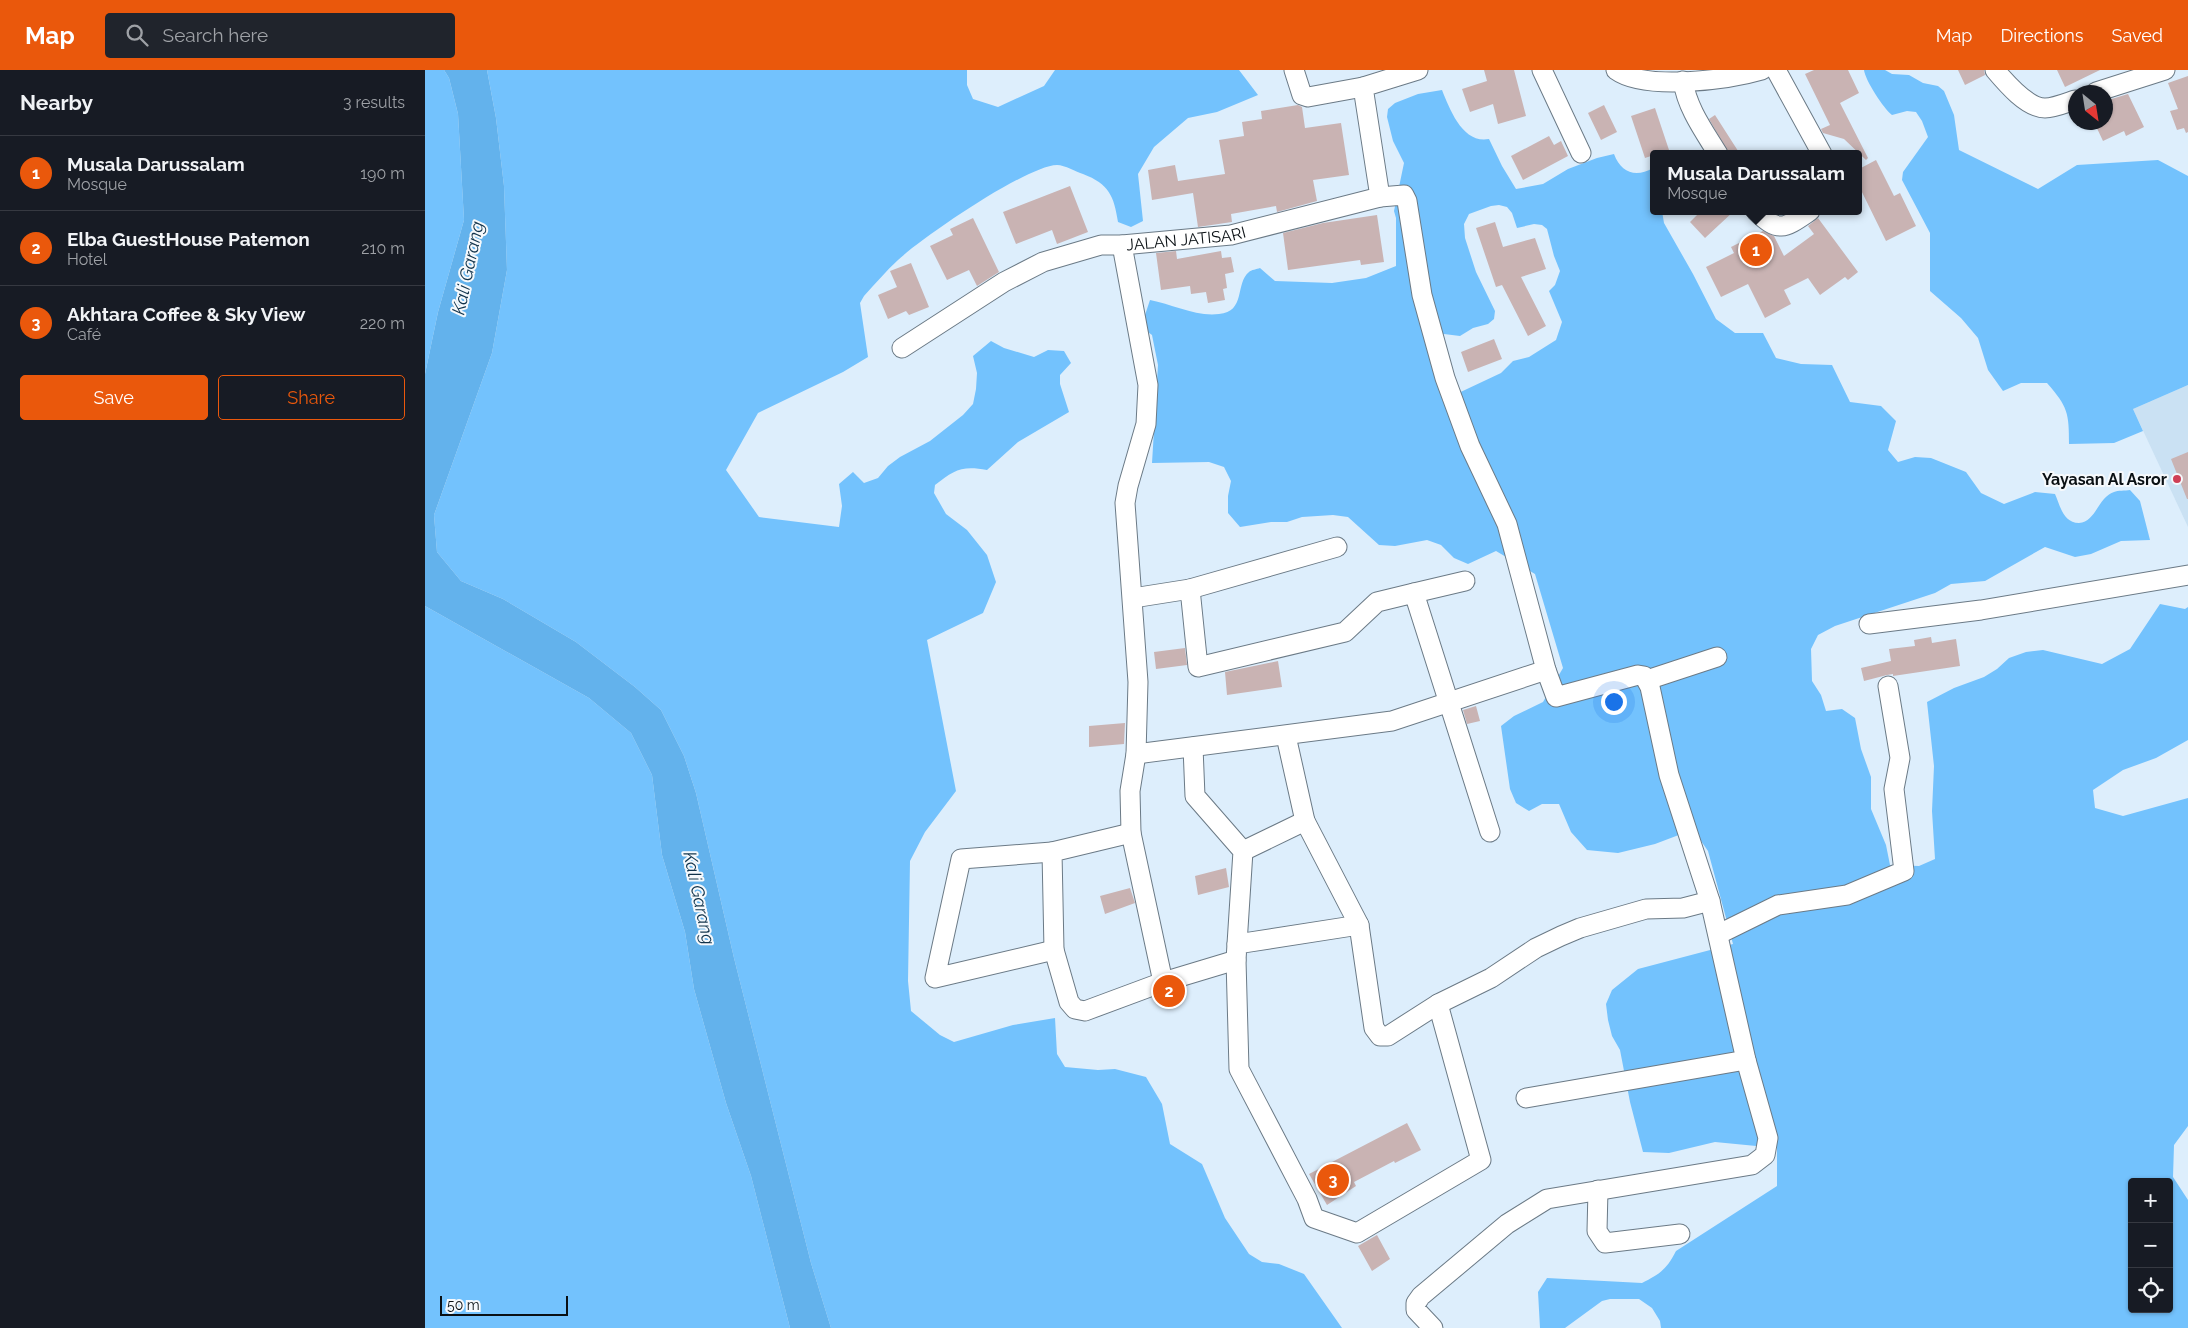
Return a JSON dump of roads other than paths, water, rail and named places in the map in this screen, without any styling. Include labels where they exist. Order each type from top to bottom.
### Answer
[{"type":"street","points":[[1294,70],[1302,95],[1308,97],[1363,87],[1418,70]]},
{"type":"street","points":[[1542,70],[1581,153]]},
{"type":"street","points":[[1616,70],[1638,80],[1683,81],[1723,78],[1762,70]]},
{"type":"street","points":[[1777,70],[1820,150]]},
{"type":"street","points":[[1995,70],[2011,88],[2035,107],[2046,108],[2068,102]]},
{"type":"street","points":[[2113,87],[2165,70]]},
{"type":"street","points":[[1683,81],[1691,108],[1716,150]]},
{"type":"street","points":[[1363,87],[1380,197]]},
{"type":"street","name":"JALAN JATISARI","points":[[902,348],[1004,282],[1043,262],[1101,245],[1122,245],[1231,235],[1380,197],[1404,195],[1407,201],[1422,295],[1445,378],[1469,446],[1507,524],[1546,670]]},
{"type":"street","points":[[1760,215],[1768,223],[1780,227],[1791,224],[1804,215]]},
{"type":"street","points":[[1122,245],[1148,385],[1146,424],[1125,503],[1138,682],[1136,754],[1130,791],[1131,833],[1163,982]]},
{"type":"street","points":[[1133,598],[1190,589],[1337,547]]},
{"type":"street","points":[[1869,624],[1981,610],[2188,575]]},
{"type":"street","points":[[1190,589],[1198,667],[1345,632],[1377,602],[1465,581]]},
{"type":"street","points":[[1414,593],[1490,832]]},
{"type":"street","points":[[1647,680],[1717,657]]},
{"type":"street","points":[[1136,754],[1392,722],[1546,670],[1556,696],[1638,675],[1644,676],[1647,680],[1669,775],[1719,934],[1746,1060],[1768,1138],[1765,1155],[1752,1165],[1547,1199],[1507,1224],[1421,1296],[1416,1303],[1416,1310],[1433,1328]]},
{"type":"street","points":[[1719,934],[1778,905],[1847,895],[1904,871],[1894,789],[1900,758],[1888,686]]},
{"type":"street","points":[[1285,736],[1305,822],[1359,925],[1374,1028],[1380,1036],[1389,1036],[1438,1004],[1491,978],[1536,948],[1580,928],[1646,910],[1683,908],[1710,901]]},
{"type":"street","points":[[1193,747],[1195,796],[1243,851],[1237,952],[1239,1069],[1307,1198],[1314,1218],[1357,1233],[1481,1160],[1438,1004]]},
{"type":"street","points":[[1243,851],[1305,822]]},
{"type":"street","points":[[1055,950],[935,978],[961,859],[1053,852],[1131,833]]},
{"type":"street","points":[[1053,852],[1055,950],[1069,1002],[1075,1009],[1085,1011],[1237,952],[1359,925]]},
{"type":"street","points":[[1526,1098],[1746,1060]]},
{"type":"street","points":[[1598,1190],[1597,1232],[1605,1243],[1680,1234]]},
{"type":"water","name":"Kali Garang","points":[[444,70],[487,70],[496,118],[504,186],[507,270],[492,353],[434,515],[437,552],[461,581],[503,599],[576,642],[635,687],[661,710],[684,756],[696,793],[734,958],[811,1263],[831,1328],[790,1328],[751,1176],[726,1103],[694,989],[685,932],[662,855],[652,775],[631,733],[589,698],[425,606],[425,374],[438,312],[464,220],[458,114],[449,78]]},
{"type":"place","name":"Musala Darussalam","points":[[1756,250]]},
{"type":"place","name":"Yayasan Al Asror","points":[[2177,479]]},
{"type":"place","name":"Elba GuestHouse Patemon","points":[[1169,991]]},
{"type":"place","name":"Akhtara Coffee & Sky View","points":[[1333,1180]]}]
